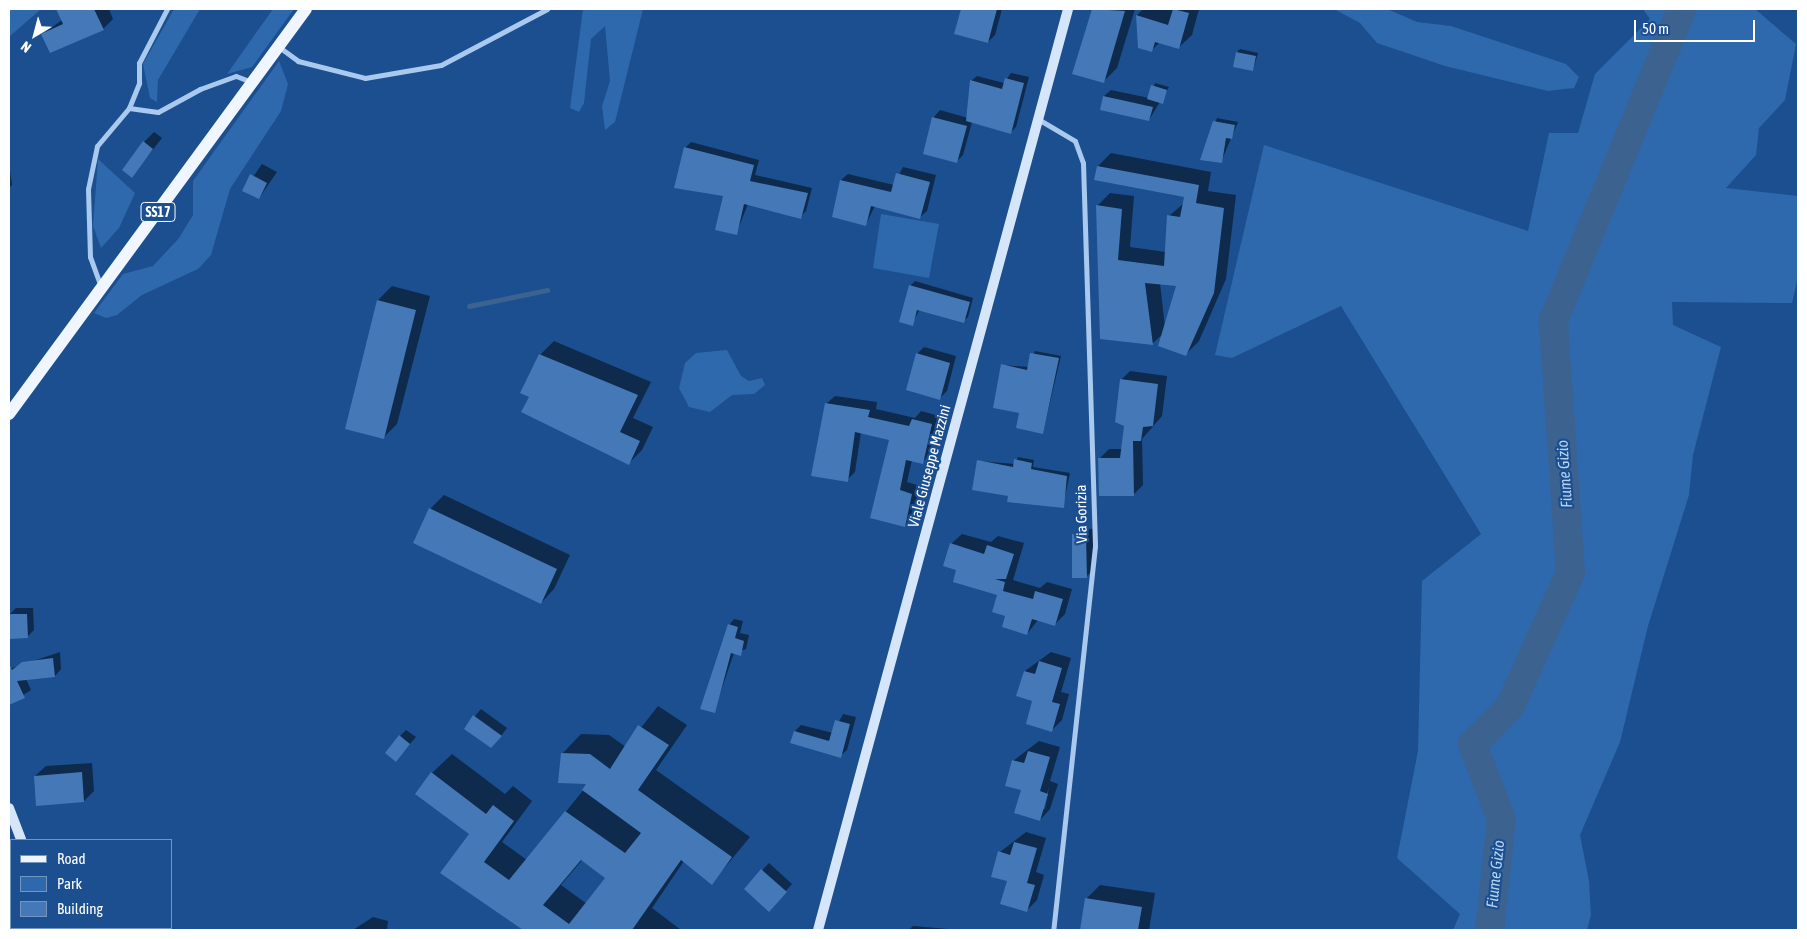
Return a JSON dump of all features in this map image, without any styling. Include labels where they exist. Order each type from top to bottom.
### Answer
[{"type":"main road","name":"SS17","points":[[9,414],[102,290],[306,9]]},
{"type":"main road","name":"Viale Giuseppe Mazzini","points":[[818,930],[1068,9]]},
{"type":"main road","points":[[9,808],[21,839]]},
{"type":"street","points":[[102,290],[90,257],[88,189],[97,146],[129,108],[139,83],[138,63],[167,9]]},
{"type":"street","points":[[278,46],[298,61],[365,78],[441,65],[547,9]]},
{"type":"street","points":[[129,108],[158,112],[200,88],[236,76],[252,83]]},
{"type":"street","name":"Via Gorizia","points":[[1038,119],[1075,141],[1084,174],[1095,546],[1053,930]]},
{"type":"green space","points":[[9,9],[41,9],[9,37]]},
{"type":"green space","points":[[174,9],[200,9],[158,80],[157,102],[150,98],[143,64]]},
{"type":"green space","points":[[273,9],[294,9],[252,67],[227,74]]},
{"type":"green space","points":[[583,9],[643,9],[615,122],[605,130],[602,106],[610,81],[605,26],[591,39],[584,103],[579,112],[570,108]]},
{"type":"green space","points":[[1334,9],[1387,9],[1417,22],[1451,26],[1566,64],[1579,77],[1574,88],[1548,91],[1445,66],[1377,43],[1360,23]]},
{"type":"green space","points":[[1643,9],[1755,9],[1796,44],[1785,100],[1759,128],[1756,155],[1726,188],[1798,196],[1798,277],[1792,303],[1672,302],[1673,325],[1721,347],[1693,455],[1689,495],[1648,626],[1620,742],[1580,835],[1589,881],[1591,915],[1587,930],[1453,930],[1460,914],[1397,858],[1418,751],[1422,581],[1481,534],[1341,306],[1232,358],[1215,355],[1264,145],[1528,231],[1549,133],[1578,133],[1595,74],[1650,19]]},
{"type":"green space","points":[[279,61],[288,84],[281,111],[230,189],[211,255],[198,269],[142,295],[117,315],[106,318],[94,313],[123,274],[153,266],[179,238],[193,215],[193,181]]},
{"type":"green space","points":[[98,159],[135,193],[119,228],[101,248],[93,226]]},
{"type":"green space","points":[[881,214],[939,224],[929,278],[873,268]]},
{"type":"green space","points":[[727,350],[741,376],[749,381],[762,378],[765,385],[754,394],[732,395],[710,412],[689,407],[679,388],[685,363],[696,353]]},
{"type":"building","points":[[56,9],[94,9],[104,30],[50,53],[41,34],[63,24]]},
{"type":"building","points":[[961,9],[997,9],[988,43],[954,34]]},
{"type":"building","points":[[1092,9],[1125,11],[1104,83],[1072,74]]},
{"type":"building","points":[[1173,9],[1189,13],[1179,49],[1155,42],[1152,52],[1138,48],[1136,15],[1168,25]]},
{"type":"building","points":[[1236,52],[1256,56],[1253,71],[1233,67]]},
{"type":"building","points":[[1005,78],[1024,83],[1011,134],[966,121],[970,80],[1002,89]]},
{"type":"building","points":[[1151,85],[1167,90],[1163,104],[1147,99]]},
{"type":"building","points":[[1103,96],[1153,107],[1149,121],[1100,110]]},
{"type":"building","points":[[932,117],[967,126],[957,163],[923,154]]},
{"type":"building","points":[[1213,121],[1235,125],[1232,139],[1226,138],[1222,163],[1200,160]]},
{"type":"building","points":[[143,141],[153,149],[132,178],[122,170]]},
{"type":"building","points":[[684,147],[754,165],[750,181],[808,193],[801,219],[744,204],[737,235],[715,230],[723,196],[674,188]]},
{"type":"building","points":[[1097,166],[1199,185],[1196,203],[1224,208],[1214,293],[1186,356],[1158,346],[1176,286],[1145,283],[1153,345],[1100,339],[1096,205],[1122,209],[1118,260],[1164,266],[1167,215],[1180,217],[1184,197],[1094,180]]},
{"type":"building","points":[[896,173],[930,182],[920,219],[871,206],[866,226],[832,217],[840,180],[891,192]]},
{"type":"building","points":[[250,174],[267,183],[259,199],[242,191]]},
{"type":"building","points":[[909,285],[970,302],[964,323],[917,310],[913,326],[899,322]]},
{"type":"building","points":[[377,300],[416,310],[384,439],[345,429]]},
{"type":"building","points":[[916,353],[950,363],[940,400],[906,390]]},
{"type":"building","points":[[1030,353],[1059,358],[1043,434],[1016,428],[1019,413],[993,408],[1001,364],[1027,370]]},
{"type":"building","points":[[539,354],[638,395],[620,432],[640,441],[629,465],[521,412],[529,397],[520,393]]},
{"type":"building","points":[[1120,379],[1158,384],[1153,426],[1143,427],[1141,441],[1133,441],[1134,496],[1099,496],[1098,458],[1120,458],[1124,426],[1115,422]]},
{"type":"building","points":[[825,403],[870,410],[868,417],[909,426],[912,419],[932,424],[923,464],[906,460],[900,490],[912,494],[905,527],[870,518],[889,440],[855,432],[848,482],[811,476]]},
{"type":"building","points":[[1014,459],[1032,463],[1031,469],[1067,476],[1064,508],[1007,502],[1008,496],[972,490],[977,460],[1013,467]]},
{"type":"building","points":[[429,508],[557,569],[541,604],[413,543]]},
{"type":"building","points":[[1072,534],[1086,535],[1087,578],[1072,578]]},
{"type":"building","points":[[950,543],[984,554],[987,545],[1014,554],[1006,579],[995,579],[1005,582],[1003,591],[1033,599],[1035,591],[1063,599],[1055,626],[1032,619],[1027,635],[1002,627],[1005,616],[992,612],[997,595],[953,582],[956,570],[943,566]]},
{"type":"building","points":[[9,614],[27,614],[28,638],[9,639]]},
{"type":"building","points":[[728,624],[738,627],[735,638],[744,641],[741,656],[731,653],[715,713],[700,709]]},
{"type":"building","points":[[53,658],[55,677],[17,681],[25,698],[9,705],[9,663],[12,670],[22,662]]},
{"type":"building","points":[[1039,661],[1062,668],[1052,702],[1060,704],[1052,732],[1026,724],[1032,701],[1016,696],[1024,671],[1035,674]]},
{"type":"building","points":[[473,715],[502,736],[491,748],[464,729]]},
{"type":"building","points":[[835,720],[850,724],[841,758],[790,743],[794,731],[829,741]]},
{"type":"building","points":[[638,725],[669,745],[638,790],[732,857],[712,885],[681,860],[632,930],[523,930],[440,873],[469,834],[415,794],[431,772],[486,814],[493,805],[514,821],[484,862],[509,880],[565,811],[625,853],[641,833],[582,790],[586,784],[558,783],[561,753],[590,754],[610,769]],"holes":[[[581,860],[605,878],[569,924],[543,905]]]},
{"type":"building","points":[[399,735],[410,744],[396,762],[385,753]]},
{"type":"building","points":[[1028,751],[1050,757],[1040,791],[1048,794],[1040,821],[1014,813],[1021,790],[1005,786],[1012,760],[1024,763]]},
{"type":"building","points":[[82,772],[84,802],[36,806],[34,776]]},
{"type":"building","points":[[1014,842],[1037,848],[1027,883],[1035,885],[1027,912],[1000,904],[1007,881],[991,877],[998,851],[1010,855]]},
{"type":"building","points":[[761,869],[787,892],[769,912],[744,889]]},
{"type":"building","points":[[1085,898],[1142,907],[1138,930],[1080,930]]},
{"type":"waterway","name":"Fiume Gizio","points":[[1489,930],[1501,819],[1472,744],[1510,705],[1570,572],[1553,320],[1681,9]]},
{"type":"waterway","points":[[469,306],[547,290]]}]
